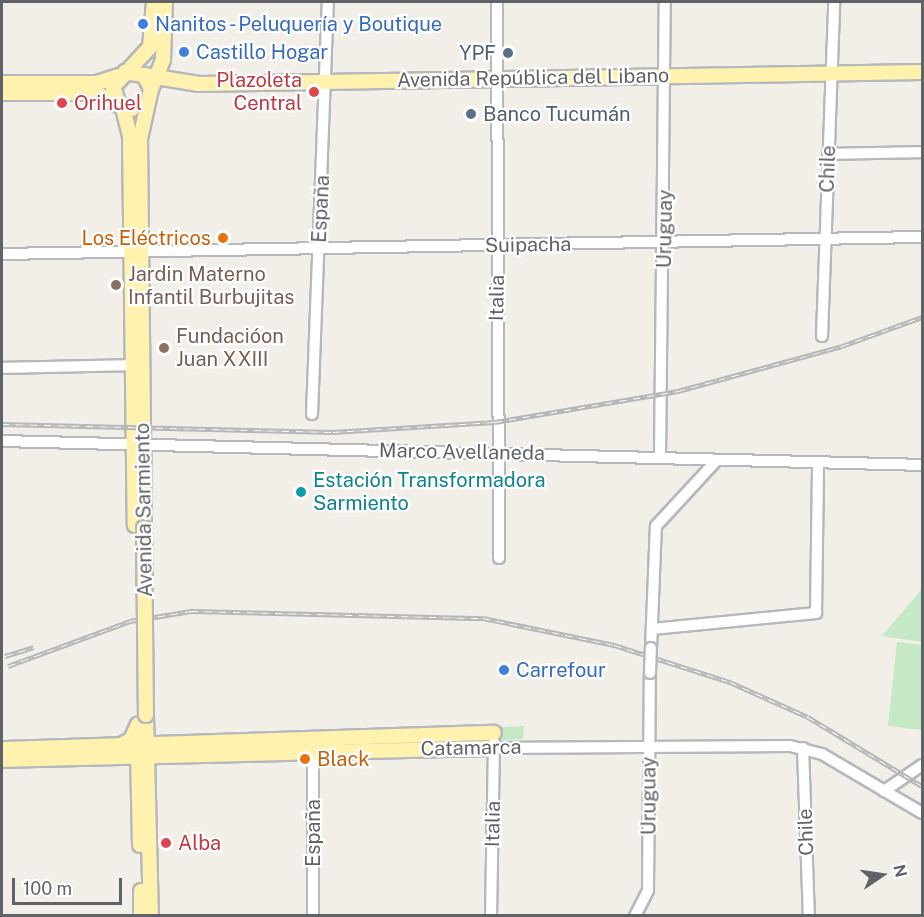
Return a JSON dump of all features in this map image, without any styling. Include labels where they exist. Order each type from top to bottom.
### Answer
[{"type":"main road","points":[[2,83],[97,83],[122,74],[150,47],[154,2]]},
{"type":"main road","points":[[165,2],[163,60],[176,83]]},
{"type":"main road","name":"Avenida Sarmiento","points":[[139,446],[133,365],[140,139],[150,81],[163,60]]},
{"type":"main road","name":"Avenida República del Libano","points":[[122,74],[150,81],[176,83],[922,72]]},
{"type":"main road","name":"Avenida Sarmiento","points":[[122,74],[113,94],[121,106],[130,129],[137,252],[142,719],[147,912]]},
{"type":"main road","points":[[2,93],[96,93],[121,106],[145,105]]},
{"type":"main road","points":[[142,719],[152,736],[170,743]]},
{"type":"main road","points":[[118,746],[131,740],[142,719]]},
{"type":"main road","name":"Catamarca","points":[[2,760],[143,751],[252,754],[313,743],[494,733]]},
{"type":"main road","name":"Catamarca","points":[[2,749],[118,746],[143,751],[170,743],[313,743],[494,748]]},
{"type":"street","name":"España","points":[[312,414],[328,82],[328,2]]},
{"type":"street","name":"Italia","points":[[497,2],[499,79],[496,452],[499,558]]},
{"type":"street","name":"Uruguay","points":[[660,456],[666,242],[665,2]]},
{"type":"street","name":"Chile","points":[[822,336],[834,2]]},
{"type":"street","points":[[828,154],[922,152]]},
{"type":"street","name":"Suipacha","points":[[2,254],[319,250],[922,237]]},
{"type":"street","points":[[2,368],[133,365]]},
{"type":"street","name":"Marco Avellaneda","points":[[2,441],[139,446],[660,456],[716,461],[922,465]]},
{"type":"street","points":[[716,461],[656,526],[652,629],[816,613],[818,464]]},
{"type":"street","name":"Uruguay","points":[[635,915],[648,890],[652,629]]},
{"type":"street","name":"Italia","points":[[491,915],[494,733]]},
{"type":"street","name":"España","points":[[313,743],[313,915]]},
{"type":"street","name":"Catamarca","points":[[494,748],[649,746],[803,748],[922,813]]},
{"type":"street","name":"Chile","points":[[803,748],[809,915]]},
{"type":"street","points":[[884,791],[903,773],[922,765]]},
{"type":"green space","points":[[922,589],[922,642],[882,636]]},
{"type":"green space","points":[[897,642],[922,645],[922,730],[888,726]]},
{"type":"green space","points":[[524,726],[523,739],[500,740],[502,727]]},
{"type":"railway","points":[[2,424],[333,432],[495,422],[678,391],[842,346],[922,317]]},
{"type":"railway","points":[[8,666],[130,621],[191,611],[483,618],[614,645],[730,682],[808,717],[922,786]]},
{"type":"railway","points":[[5,656],[34,647]]},
{"type":"place","name":"Nanitos - Peluquería y Boutique","points":[[143,24]]},
{"type":"place","name":"Castillo Hogar","points":[[184,52]]},
{"type":"place","name":"YPF","points":[[508,53]]},
{"type":"place","name":"Plazoleta Central","points":[[314,92]]},
{"type":"place","name":"Orihuel","points":[[62,103]]},
{"type":"place","name":"Banco Tucumán","points":[[471,114]]},
{"type":"place","name":"Los Eléctricos","points":[[223,238]]},
{"type":"place","name":"Jardin Materno Infantil Burbujitas","points":[[116,285]]},
{"type":"place","name":"Fundacióon Juan XXIII","points":[[164,348]]},
{"type":"place","name":"Estación Transformadora Sarmiento","points":[[301,492]]},
{"type":"place","name":"Carrefour","points":[[504,670]]},
{"type":"place","name":"Black","points":[[305,759]]},
{"type":"place","name":"Alba","points":[[166,843]]}]
